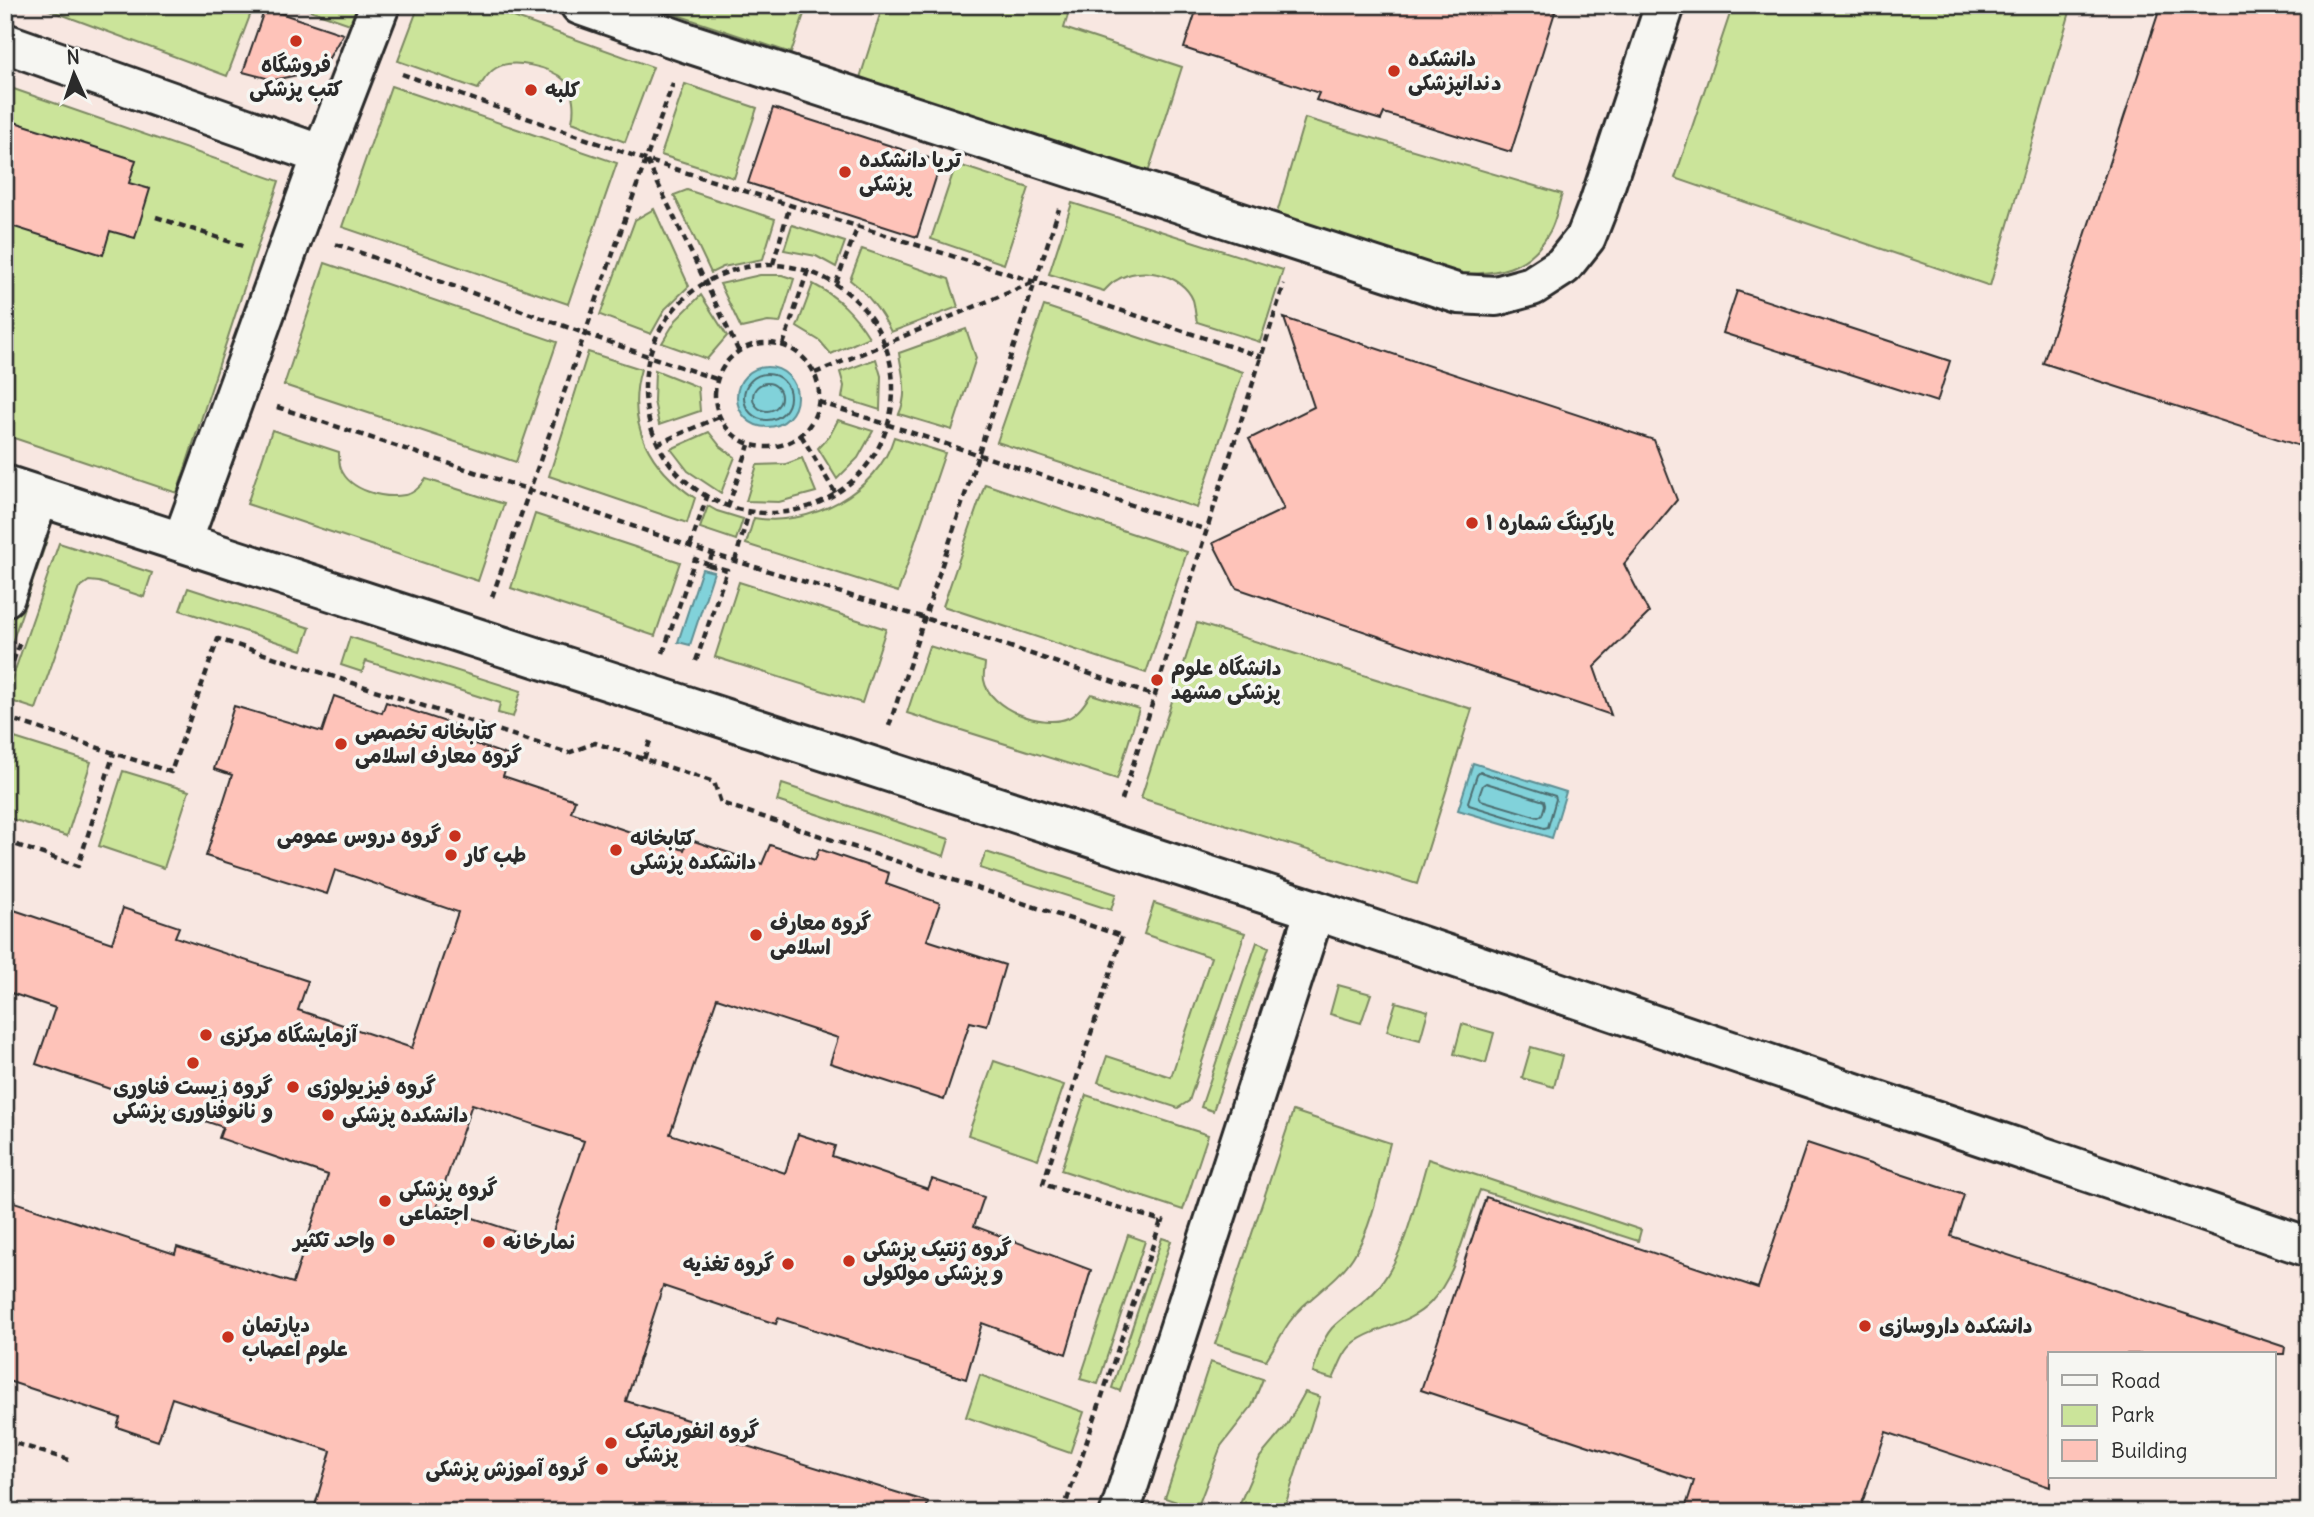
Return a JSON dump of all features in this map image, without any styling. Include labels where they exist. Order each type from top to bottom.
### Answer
[{"type":"lane","points":[[182,542],[322,155],[380,5]]},
{"type":"lane","points":[[580,5],[688,43],[1459,294],[1496,296],[1532,286],[1563,266],[1586,237],[1665,5]]},
{"type":"lane","points":[[5,43],[322,155]]},
{"type":"lane","points":[[5,597],[17,498],[182,542],[1315,910],[2309,1247]]},
{"type":"lane","points":[[1120,1512],[1315,910]]},
{"type":"path","points":[[477,638],[688,43]]},
{"type":"path","points":[[394,71],[646,160],[1035,282],[1262,358]]},
{"type":"path","points":[[646,160],[738,350]]},
{"type":"path","points":[[876,768],[1072,169]]},
{"type":"path","points":[[773,264],[790,205]]},
{"type":"path","points":[[156,217],[284,260]]},
{"type":"path","points":[[836,283],[858,226]]},
{"type":"path","points":[[1120,808],[1297,242]]},
{"type":"path","points":[[335,244],[716,379]]},
{"type":"path","points":[[773,264],[807,270],[836,283],[857,300],[873,319],[886,342],[895,384],[889,426],[877,453],[859,476],[836,494],[809,507],[780,513],[750,512],[728,507],[707,497],[678,474],[657,444],[647,415],[644,386],[649,357],[660,327],[680,301],[705,282],[737,268],[773,264]]},
{"type":"path","points":[[783,345],[807,270]]},
{"type":"path","points":[[815,373],[1035,282]]},
{"type":"path","points":[[768,342],[783,345],[799,353],[815,373],[820,391],[816,415],[801,435],[789,442],[776,446],[749,444],[736,438],[719,417],[715,405],[716,379],[725,363],[738,350],[768,342]]},
{"type":"path","points":[[819,402],[1208,530]]},
{"type":"path","points":[[275,407],[530,490],[712,554],[925,618],[1155,696]]},
{"type":"path","points":[[657,444],[719,417]]},
{"type":"path","points":[[801,435],[836,494]]},
{"type":"path","points":[[728,507],[749,444]]},
{"type":"path","points":[[690,546],[707,497]]},
{"type":"path","points":[[735,561],[750,512]]},
{"type":"path","points":[[709,565],[712,554]]},
{"type":"path","points":[[661,661],[695,559],[727,570],[692,672]]},
{"type":"path","points":[[5,717],[171,772],[218,639],[568,753],[595,743],[714,782],[721,803],[1122,936],[1043,1184],[1210,1236]]},
{"type":"path","points":[[5,842],[78,866],[114,753]]},
{"type":"path","points":[[1063,1512],[1161,1221]]},
{"type":"path","points":[[5,1440],[69,1460]]},
{"type":"shaded area","name":"دانشگاه علوم پزشکی مشهد","points":[[5,5],[2309,5],[2309,1512],[5,1512]]},
{"type":"green space","points":[[36,5],[254,5],[227,76]]},
{"type":"green space","points":[[295,5],[361,5],[353,25]]},
{"type":"green space","points":[[419,5],[480,5],[653,67],[625,142],[572,122],[573,100],[570,89],[564,80],[550,71],[531,65],[503,65],[490,72],[478,89],[398,61]]},
{"type":"green space","points":[[663,5],[807,5],[791,53],[662,10]]},
{"type":"green space","points":[[883,5],[1071,5],[1064,28],[1182,67],[1147,176],[858,84]]},
{"type":"green space","points":[[1733,5],[2072,5],[1990,286],[1675,178]]},
{"type":"green space","points":[[685,84],[757,108],[734,178],[661,155]]},
{"type":"green space","points":[[5,86],[279,181],[177,493],[5,435]]},
{"type":"green space","points":[[391,86],[617,163],[568,304],[342,227]]},
{"type":"green space","points":[[1305,118],[1562,194],[1552,227],[1532,254],[1510,268],[1456,274],[1275,220]]},
{"type":"green space","points":[[956,164],[1029,188],[1004,264],[931,239]]},
{"type":"green space","points":[[687,190],[775,219],[763,259],[723,267],[711,273],[674,195]]},
{"type":"green space","points":[[1072,203],[1283,270],[1260,342],[1197,322],[1193,300],[1188,291],[1180,283],[1160,274],[1126,275],[1104,291],[1049,274]]},
{"type":"green space","points":[[654,209],[689,286],[665,309],[651,334],[600,315],[635,220]]},
{"type":"green space","points":[[792,225],[845,242],[836,267],[816,256],[784,250]]},
{"type":"green space","points":[[862,249],[949,279],[958,307],[891,332],[874,304],[850,280]]},
{"type":"green space","points":[[325,263],[557,342],[516,462],[284,385]]},
{"type":"green space","points":[[760,275],[782,275],[794,279],[780,323],[768,322],[741,328],[720,284]]},
{"type":"green space","points":[[813,284],[845,306],[869,337],[831,354],[820,341],[797,327]]},
{"type":"green space","points":[[701,295],[727,336],[707,359],[662,343],[676,320]]},
{"type":"green space","points":[[1044,306],[1243,372],[1197,508],[997,442]]},
{"type":"green space","points":[[966,329],[976,358],[952,430],[899,414],[904,391],[899,353]]},
{"type":"green space","points":[[588,352],[641,369],[636,409],[639,427],[654,459],[665,473],[695,498],[687,523],[549,476]]},
{"type":"green space","points":[[876,359],[881,376],[880,410],[842,398],[844,386],[840,372]]},
{"type":"green space","points":[[655,370],[698,387],[700,411],[659,425],[654,401]]},
{"type":"green space","points":[[838,420],[873,431],[858,458],[837,479],[818,448],[830,435]]},
{"type":"green space","points":[[272,430],[339,452],[340,467],[345,477],[368,492],[387,496],[408,494],[426,479],[504,504],[478,581],[247,504]]},
{"type":"green space","points":[[709,432],[720,446],[735,457],[721,493],[688,471],[671,449]]},
{"type":"green space","points":[[894,437],[945,453],[898,592],[746,544],[754,518],[775,520],[797,517],[839,502],[857,489],[886,457]]},
{"type":"green space","points":[[802,458],[816,492],[779,502],[746,501],[757,465],[786,464]]},
{"type":"green space","points":[[985,484],[1187,552],[1146,673],[943,606]]},
{"type":"green space","points":[[708,506],[743,519],[736,540],[700,528]]},
{"type":"green space","points":[[535,514],[680,562],[655,636],[511,588]]},
{"type":"green space","points":[[39,534],[48,537],[5,663],[5,632]]},
{"type":"green space","points":[[59,543],[152,573],[144,597],[99,582],[89,581],[79,588],[36,709],[5,699]]},
{"type":"green space","points":[[739,582],[886,629],[862,703],[715,657]]},
{"type":"green space","points":[[188,588],[310,628],[302,650],[180,610]]},
{"type":"green space","points":[[1197,623],[1472,709],[1417,884],[1141,798]]},
{"type":"green space","points":[[350,637],[521,691],[513,717],[498,713],[500,703],[366,661],[362,672],[341,665]]},
{"type":"green space","points":[[929,646],[985,663],[984,680],[988,690],[1006,708],[1018,714],[1045,721],[1068,718],[1078,711],[1091,694],[1139,709],[1117,779],[907,713]]},
{"type":"green space","points":[[5,735],[91,762],[67,836],[5,817]]},
{"type":"green space","points":[[123,771],[189,791],[164,868],[99,846]]},
{"type":"green space","points":[[782,784],[949,839],[944,856],[777,801]]},
{"type":"green space","points":[[986,852],[1116,894],[1111,910],[980,868]]},
{"type":"green space","points":[[1154,903],[1245,933],[1189,1101],[1178,1108],[1098,1082],[1107,1056],[1171,1077],[1211,957],[1144,934]]},
{"type":"green space","points":[[1257,942],[1269,947],[1213,1111],[1201,1107]]},
{"type":"green space","points":[[1338,985],[1371,994],[1361,1023],[1330,1014]]},
{"type":"green space","points":[[1396,1002],[1428,1011],[1420,1040],[1387,1031]]},
{"type":"green space","points":[[1462,1024],[1494,1033],[1486,1063],[1454,1054]]},
{"type":"green space","points":[[1531,1047],[1562,1056],[1554,1087],[1522,1078]]},
{"type":"green space","points":[[994,1061],[1064,1085],[1038,1159],[968,1135]]},
{"type":"green space","points":[[1086,1095],[1208,1135],[1183,1210],[1061,1170]]},
{"type":"green space","points":[[1293,1111],[1390,1143],[1371,1217],[1360,1245],[1336,1277],[1297,1312],[1266,1360],[1215,1344]]},
{"type":"green space","points":[[1428,1159],[1641,1230],[1638,1241],[1480,1190],[1448,1278],[1430,1303],[1413,1316],[1355,1342],[1344,1354],[1333,1379],[1313,1373],[1328,1333],[1372,1295],[1387,1275],[1402,1244]]},
{"type":"green space","points":[[1128,1235],[1145,1241],[1098,1384],[1080,1379]]},
{"type":"green space","points":[[1162,1238],[1171,1241],[1120,1391],[1112,1388]]},
{"type":"green space","points":[[1210,1362],[1263,1379],[1252,1406],[1221,1446],[1197,1509],[1165,1498]]},
{"type":"green space","points":[[980,1375],[1084,1412],[1070,1453],[966,1417]]},
{"type":"green space","points":[[1305,1392],[1320,1397],[1283,1512],[1236,1512],[1260,1457],[1287,1425]]},
{"type":"water","points":[[767,367],[784,372],[792,380],[797,397],[792,414],[784,422],[767,427],[750,422],[742,414],[737,397],[742,380],[750,372]]},
{"type":"water","points":[[702,569],[714,572],[690,645],[678,642]]},
{"type":"water","points":[[1473,763],[1566,792],[1552,838],[1458,810]]},
{"type":"building","name":"دانشکده دندانپزشکی","points":[[1198,5],[1533,5],[1555,12],[1511,152],[1384,113],[1381,120],[1316,100],[1319,93],[1184,48]]},
{"type":"building","points":[[2161,5],[2309,5],[2309,449],[2043,363]]},
{"type":"building","name":"فروشگاه کتب پزشکی","points":[[265,8],[343,34],[326,63],[311,72],[274,80],[243,72]]},
{"type":"building","name":"تریا دانشکده پزشکی","points":[[773,108],[941,162],[917,237],[748,183]]},
{"type":"building","points":[[5,119],[136,160],[129,183],[150,189],[135,238],[110,231],[103,255],[5,224]]},
{"type":"building","points":[[1737,291],[1950,361],[1937,402],[1723,333]]},
{"type":"building","name":"پارکینگ شماره ۱","points":[[1284,318],[1654,440],[1677,500],[1624,564],[1649,613],[1594,667],[1611,715],[1236,588],[1213,543],[1284,509],[1249,439],[1314,407]]},
{"type":"building","name":"دانشکده پزشکی","points":[[334,696],[382,713],[386,702],[461,727],[457,738],[510,756],[503,776],[575,800],[571,812],[684,850],[688,839],[762,864],[770,845],[815,860],[819,849],[889,873],[886,884],[940,903],[927,940],[1005,965],[987,1026],[970,1022],[944,1100],[830,1063],[838,1038],[717,998],[670,1134],[785,1173],[798,1134],[835,1146],[832,1156],[928,1189],[932,1179],[984,1197],[974,1226],[1091,1270],[1066,1354],[982,1323],[966,1379],[778,1318],[776,1324],[663,1286],[626,1401],[739,1436],[737,1443],[928,1502],[926,1512],[313,1512],[331,1451],[172,1398],[158,1441],[117,1427],[120,1418],[5,1380],[5,1199],[175,1254],[177,1247],[293,1283],[328,1175],[219,1138],[223,1127],[36,1064],[55,1008],[5,991],[5,907],[112,943],[123,908],[179,927],[175,937],[308,981],[298,1010],[412,1048],[458,912],[335,870],[327,894],[206,856],[232,775],[214,769],[234,706],[322,732]],"holes":[[[472,1104],[584,1141],[549,1243],[437,1206]]]},
{"type":"building","name":"دانشکده داروسازی","points":[[1807,1143],[1964,1195],[1951,1236],[2285,1347],[2284,1354],[2048,1352],[2050,1487],[1886,1432],[1859,1512],[1684,1512],[1694,1481],[1421,1390],[1486,1197],[1758,1288]]},
{"type":"place","name":"فروشگاه کتب پزشکی","points":[[296,41]]},
{"type":"place","name":"دانشکده دندانپزشکی","points":[[1394,71]]},
{"type":"place","name":"کلبه","points":[[531,90]]},
{"type":"place","name":"تریا دانشکده پزشکی","points":[[845,172]]},
{"type":"place","name":"پارکینگ شماره ۱","points":[[1472,523]]},
{"type":"place","name":"دانشگاه علوم پزشکی مشهد","points":[[1157,680]]},
{"type":"place","name":"کتابخانه تخصصی گروه معارف اسلامی","points":[[341,744]]},
{"type":"place","name":"گروه دروس عمومی","points":[[455,836]]},
{"type":"place","name":"کتابخانه دانشکده پزشکی","points":[[616,850]]},
{"type":"place","name":"طب کار","points":[[451,855]]},
{"type":"place","name":"گروه معارف اسلامی","points":[[756,935]]},
{"type":"place","name":"آزمایشگاه مرکزی","points":[[206,1035]]},
{"type":"place","name":"گروه زیست فناوری و نانوفناوری پزشکی","points":[[193,1063]]},
{"type":"place","name":"گروه فیزیولوژی","points":[[293,1087]]},
{"type":"place","name":"دانشکده پزشکی","points":[[328,1115]]},
{"type":"place","name":"گروه پزشکی اجتماعی","points":[[385,1201]]},
{"type":"place","name":"واحد تکثیر","points":[[389,1240]]},
{"type":"place","name":"نمارخانه","points":[[489,1242]]},
{"type":"place","name":"گروه ژنتیک پزشکی و پزشکی مولکولی","points":[[849,1261]]},
{"type":"place","name":"گروه تغذیه","points":[[788,1264]]},
{"type":"place","name":"دانشکده داروسازی","points":[[1865,1326]]},
{"type":"place","name":"دپارتمان علوم اعصاب","points":[[228,1337]]},
{"type":"place","name":"گروه انفورماتیک پزشکی","points":[[611,1443]]},
{"type":"place","name":"گروه آموزش پزشکی","points":[[602,1469]]}]
